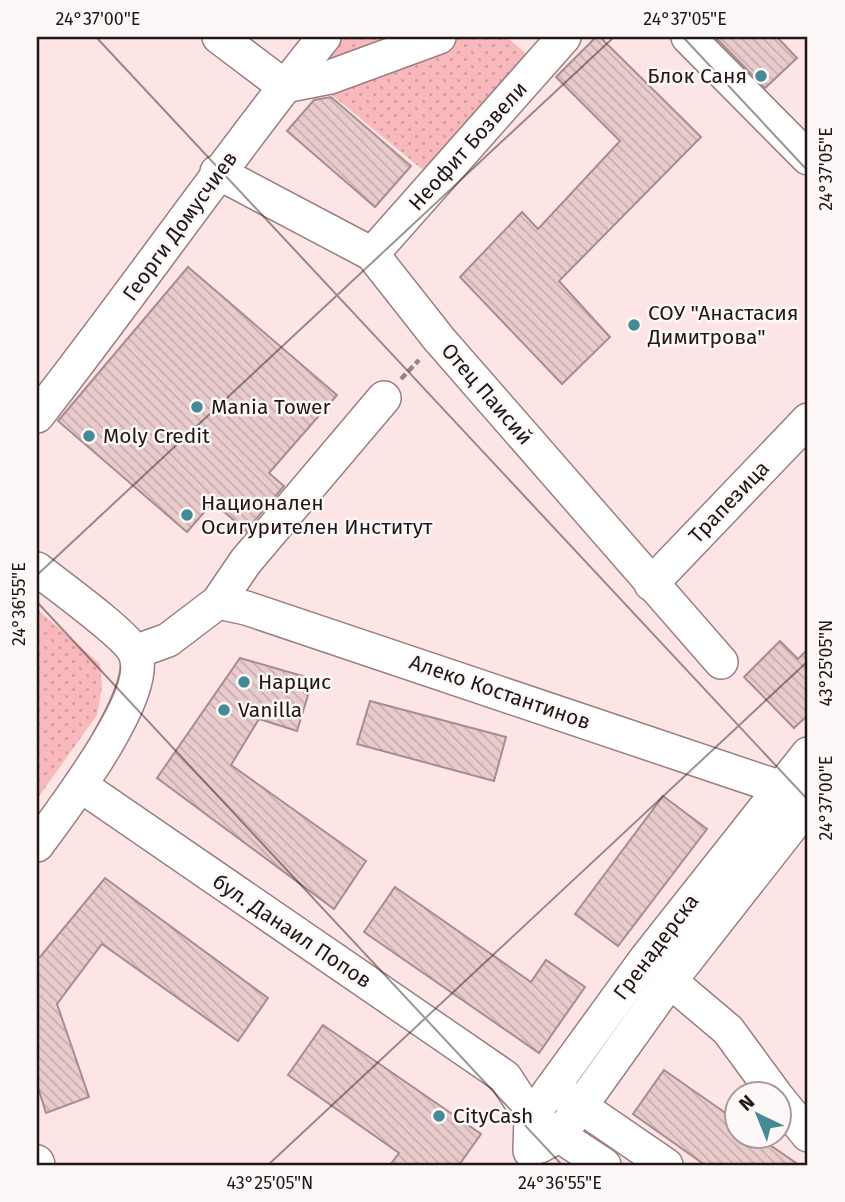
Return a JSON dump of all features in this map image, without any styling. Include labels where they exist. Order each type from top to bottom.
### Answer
[{"type":"street","points":[[219,37],[284,86],[330,76],[439,37]]},
{"type":"street","name":"Георги Домусчиев","points":[[37,416],[218,172],[324,37]]},
{"type":"street","points":[[688,37],[808,158]]},
{"type":"street","name":"Неофит Бозвели","points":[[372,254],[559,38]]},
{"type":"street","name":"Отец Паисий","points":[[218,172],[372,254],[439,339],[721,663]]},
{"type":"street","points":[[135,652],[168,640],[218,602],[246,561],[384,398]]},
{"type":"street","name":"Трапезица","points":[[651,584],[808,420]]},
{"type":"street","points":[[37,569],[122,637],[135,652],[139,668],[127,704],[107,743],[80,785],[41,830]]},
{"type":"street","name":"Алеко Костантинов","points":[[218,602],[246,608],[794,792]]},
{"type":"street","name":"Гренадерска","points":[[525,1158],[531,1117],[645,960],[794,792],[808,754]]},
{"type":"street","name":"бул. Данаил Попов","points":[[80,785],[505,1077],[552,1088],[666,1165]]},
{"type":"street","name":"Гренадерска","points":[[525,1158],[560,1135],[670,981],[808,806]]},
{"type":"street","points":[[670,981],[728,1030],[765,1080]]},
{"type":"street","name":"бул. Данаил Попов","points":[[505,1077],[531,1117],[604,1165]]},
{"type":"street","points":[[792,1115],[808,1135]]},
{"type":"path","points":[[384,398],[439,339]]},
{"type":"shaded area","points":[[338,37],[507,37],[532,59],[429,175],[332,95],[329,47]]},
{"type":"shaded area","points":[[37,609],[100,664],[102,687],[97,715],[37,799]]},
{"type":"building","points":[[596,37],[600,37],[701,137],[559,281],[610,337],[562,384],[460,277],[522,212],[538,229],[620,141],[556,77]]},
{"type":"building","name":"Блок Саня","points":[[715,37],[777,37],[797,58],[765,88]]},
{"type":"building","points":[[331,97],[411,166],[375,207],[287,131],[314,100]]},
{"type":"building","name":"Mania Tower","points":[[188,267],[337,395],[269,473],[284,486],[246,531],[213,502],[187,532],[58,421]]},
{"type":"building","points":[[780,641],[798,659],[808,649],[808,715],[794,728],[744,677]]},
{"type":"building","points":[[240,658],[313,679],[297,731],[259,719],[231,765],[366,861],[334,909],[157,778]]},
{"type":"building","points":[[370,701],[506,737],[494,781],[357,744]]},
{"type":"building","points":[[663,796],[707,829],[618,946],[575,914]]},
{"type":"building","points":[[105,878],[268,998],[238,1041],[102,944],[57,1004],[89,1097],[46,1113],[37,1084],[37,957],[40,957]]},
{"type":"building","points":[[395,887],[531,982],[546,960],[585,987],[539,1053],[364,932]]},
{"type":"building","points":[[323,1025],[481,1134],[459,1165],[390,1165],[399,1153],[288,1075]]},
{"type":"building","points":[[664,1070],[722,1111],[722,1150],[777,1150],[799,1165],[705,1165],[633,1114]]},
{"type":"place","name":"Блок Саня","points":[[761,76]]},
{"type":"place","name":"СОУ \"Анастасия Димитрова\"","points":[[634,325]]},
{"type":"place","name":"Mania Tower","points":[[197,407]]},
{"type":"place","name":"Moly Credit","points":[[89,436]]},
{"type":"place","name":"Национален Осигурителен Институт","points":[[187,515]]},
{"type":"place","name":"Нарцис","points":[[244,682]]},
{"type":"place","name":"Vanilla","points":[[224,710]]},
{"type":"place","name":"CityCash","points":[[439,1116]]}]
